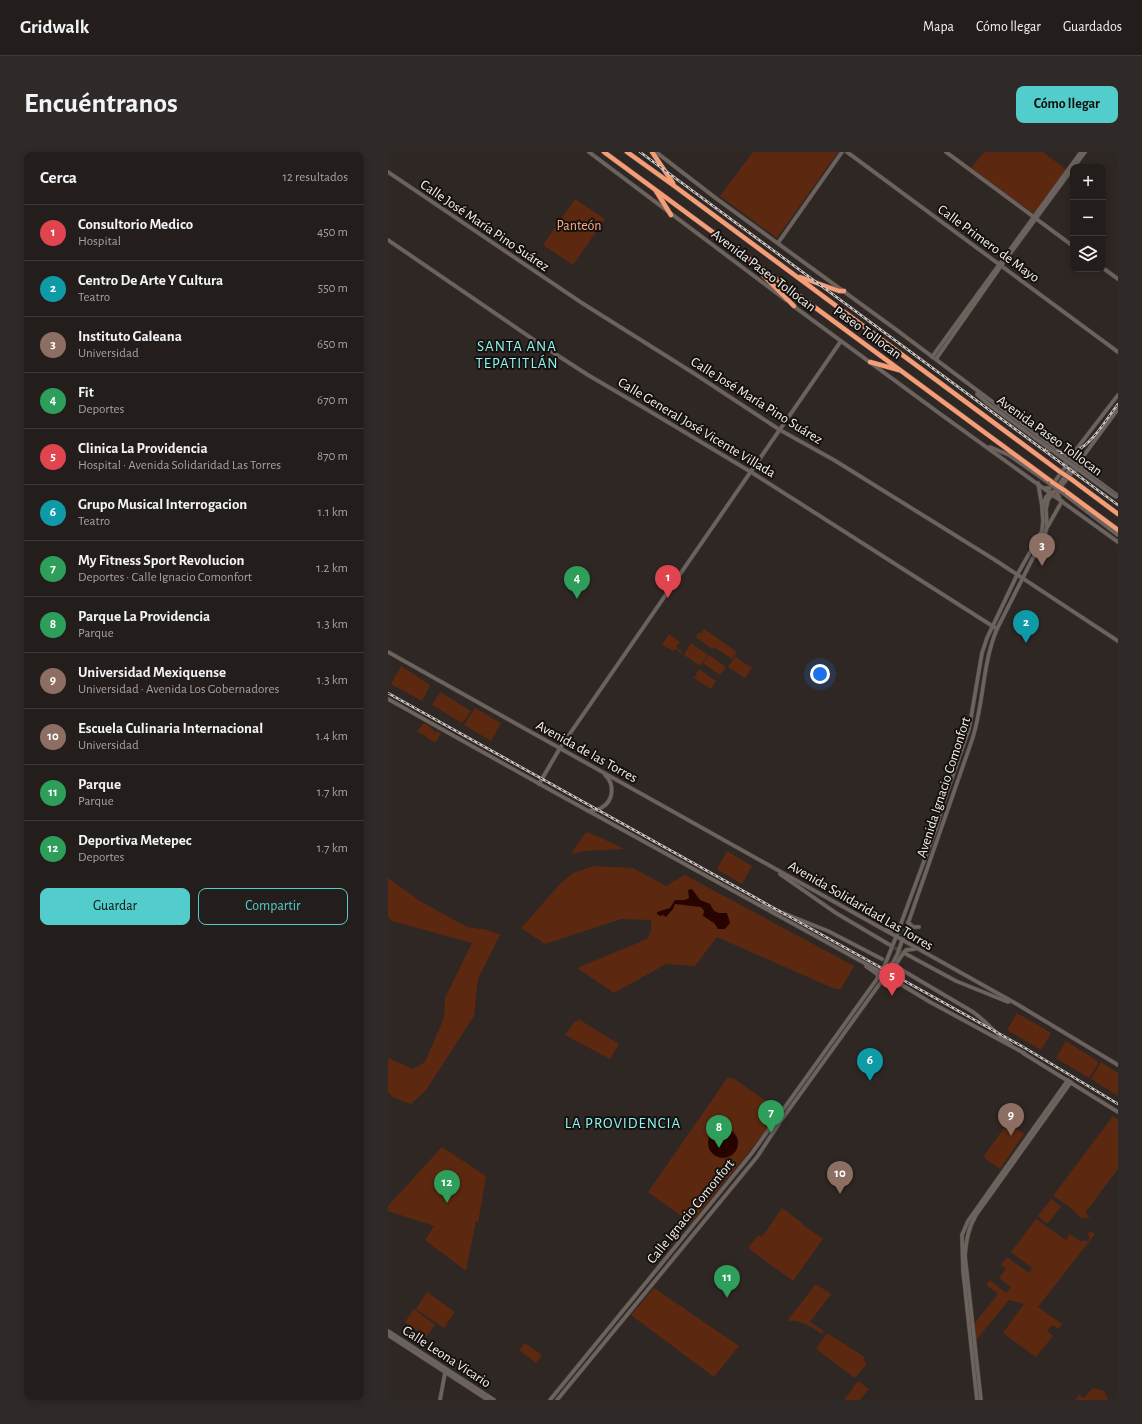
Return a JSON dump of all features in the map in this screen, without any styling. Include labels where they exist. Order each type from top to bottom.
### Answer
[{"type":"highway","name":"Paseo Tollocan","points":[[604,152],[755,262],[1063,492],[1118,530]]},
{"type":"highway","name":"Paseo Tollocan","points":[[627,152],[1118,514]]},
{"type":"highway","points":[[652,152],[673,185]]},
{"type":"highway","points":[[653,188],[671,215]]},
{"type":"highway","points":[[755,262],[760,270],[794,306]]},
{"type":"highway","points":[[794,274],[839,291],[844,291]]},
{"type":"highway","points":[[870,362],[902,371]]},
{"type":"main road","name":"Avenida Paseo Tollocan","points":[[588,152],[870,362],[1118,542]]},
{"type":"main road","name":"Avenida Paseo Tollocan","points":[[656,152],[934,358],[1117,497]]},
{"type":"main road","points":[[778,243],[842,152]]},
{"type":"main road","name":"Calle Primero de Mayo","points":[[847,152],[1118,352]]},
{"type":"main road","points":[[946,152],[1070,244]]},
{"type":"main road","points":[[934,358],[1081,152]]},
{"type":"main road","points":[[1077,164],[1085,152]]},
{"type":"main road","name":"Calle José María Pino Suárez","points":[[388,172],[572,297],[701,378],[780,430],[840,464],[1023,578],[1118,641]]},
{"type":"main road","points":[[1034,217],[1070,173]]},
{"type":"main road","name":"Calle General José Vicente Villada","points":[[388,240],[588,375],[646,408],[751,472],[997,629]]},
{"type":"main road","points":[[1106,270],[1118,279]]},
{"type":"main road","points":[[539,784],[560,748],[842,341]]},
{"type":"main road","name":"Avenida Paseo Tollocan","points":[[971,387],[987,403],[1117,497]]},
{"type":"main road","points":[[1059,452],[1067,454],[1075,451],[1118,395]]},
{"type":"main road","points":[[1042,508],[1046,497],[1052,493],[1074,463],[1082,458],[1118,410]]},
{"type":"main road","name":"Avenida Paseo Tollocan","points":[[985,446],[1009,455],[1051,483]]},
{"type":"main road","points":[[1074,463],[1075,451]]},
{"type":"main road","points":[[1044,488],[1050,488],[1066,466],[1064,456]]},
{"type":"main road","points":[[1047,527],[1061,500],[1058,495],[1058,490],[1073,471],[1084,471],[1082,458]]},
{"type":"main road","name":"Avenida Ignacio Comonfort","points":[[882,972],[937,826],[943,804],[970,729],[982,653],[992,626],[1017,575],[1042,531],[1042,508],[1038,483]]},
{"type":"main road","points":[[1063,492],[1118,535]]},
{"type":"main road","name":"Avenida Ignacio Comonfort","points":[[886,975],[897,954],[907,928],[974,733],[989,652],[997,629],[1045,534],[1047,527],[1046,505],[1052,493]]},
{"type":"main road","name":"Avenida de las Torres","points":[[388,652],[775,869]]},
{"type":"main road","points":[[388,699],[587,811],[882,972],[930,1002],[1024,1053]]},
{"type":"main road","points":[[587,811],[601,808],[607,803],[611,794],[611,784],[608,778],[601,771]]},
{"type":"main road","name":"Avenida Solidaridad Las Torres","points":[[775,869],[1014,1003],[1118,1065]]},
{"type":"main road","name":"Avenida Solidaridad Las Torres","points":[[775,869],[836,913],[890,945]]},
{"type":"main road","points":[[754,903],[828,931],[882,958]]},
{"type":"main road","points":[[908,922],[913,927],[919,927]]},
{"type":"main road","points":[[884,930],[894,930],[901,923]]},
{"type":"main road","points":[[907,928],[912,937]]},
{"type":"main road","points":[[898,982],[894,973],[894,968],[906,950],[916,949]]},
{"type":"main road","name":"Avenida Solidaridad Las Torres","points":[[906,954],[956,981],[1000,1000],[1014,1003]]},
{"type":"main road","points":[[857,959],[877,974],[878,978]]},
{"type":"main road","points":[[897,968],[974,1012],[999,1036],[1118,1112]]},
{"type":"main road","name":"Calle Ignacio Comonfort","points":[[550,1400],[752,1153],[882,972]]},
{"type":"main road","name":"Calle Ignacio Comonfort","points":[[558,1400],[757,1158],[773,1131],[886,975]]},
{"type":"main road","points":[[881,983],[886,980],[893,979]]},
{"type":"main road","points":[[981,1400],[962,1263],[962,1233],[972,1214],[1001,1177],[1069,1081]]},
{"type":"main road","points":[[971,1330],[977,1400]]},
{"type":"main road","name":"Calle Leona Vicario","points":[[388,1331],[445,1373],[488,1400]]},
{"type":"main road","name":"Calle Leona Vicario","points":[[388,1335],[494,1400]]},
{"type":"main road","points":[[440,1400],[445,1373]]},
{"type":"green space","points":[[753,152],[838,152],[777,238],[720,196]]},
{"type":"green space","points":[[984,152],[1043,152],[1067,170],[1034,214],[971,168]]},
{"type":"green space","name":"Panteón","points":[[575,199],[605,219],[573,265],[543,245]]},
{"type":"green space","points":[[704,629],[737,652],[732,659],[714,647],[712,649],[696,637],[698,633],[701,633]]},
{"type":"green space","points":[[669,634],[680,642],[676,647],[682,651],[681,653],[676,649],[673,651],[662,645]]},
{"type":"green space","points":[[691,643],[708,655],[700,666],[684,655]]},
{"type":"green space","points":[[709,655],[726,667],[720,675],[703,663]]},
{"type":"green space","points":[[735,657],[752,668],[745,678],[728,667]]},
{"type":"green space","points":[[401,666],[430,685],[422,701],[391,684]]},
{"type":"green space","points":[[699,669],[716,681],[711,689],[694,678]]},
{"type":"green space","points":[[440,692],[471,711],[462,723],[432,705]]},
{"type":"green space","points":[[475,708],[501,723],[491,741],[464,725]]},
{"type":"green space","points":[[424,723],[431,727],[430,728],[435,732],[433,735],[437,731],[441,734],[435,743],[417,731]]},
{"type":"green space","points":[[587,832],[624,849],[584,851],[571,854]]},
{"type":"green space","points":[[727,851],[752,866],[742,884],[717,869]]},
{"type":"green space","points":[[594,866],[633,868],[666,886],[685,875],[854,966],[841,989],[835,989],[717,937],[695,966],[666,964],[614,993],[577,968],[647,939],[651,931],[651,920],[621,919],[545,944],[521,928],[560,884],[573,873]]},
{"type":"green space","points":[[388,878],[420,901],[467,927],[488,930],[500,935],[478,979],[474,1016],[426,1090],[411,1104],[394,1098],[388,1092],[388,1058],[413,1069],[425,1062],[444,1018],[445,998],[472,943],[392,921],[388,917]]},
{"type":"green space","points":[[1017,1013],[1051,1033],[1041,1050],[1007,1030]]},
{"type":"green space","points":[[580,1020],[619,1044],[610,1059],[565,1035],[574,1022]]},
{"type":"green space","points":[[1066,1041],[1099,1062],[1089,1078],[1056,1058]]},
{"type":"green space","points":[[1101,1062],[1118,1073],[1118,1096],[1091,1079]]},
{"type":"green space","points":[[728,1077],[733,1078],[780,1111],[762,1136],[691,1223],[648,1192]]},
{"type":"green space","points":[[1113,1116],[1118,1119],[1118,1169],[1085,1213],[1090,1217],[1084,1218],[1078,1215],[1068,1205],[1053,1196]]},
{"type":"green space","points":[[1008,1123],[1024,1134],[1000,1169],[983,1157]]},
{"type":"green space","points":[[442,1147],[486,1176],[478,1223],[476,1221],[466,1271],[425,1240],[434,1226],[388,1211],[388,1206]]},
{"type":"green space","points":[[1051,1199],[1061,1207],[1047,1224],[1038,1216]]},
{"type":"green space","points":[[782,1208],[823,1239],[793,1281],[748,1248],[758,1235],[762,1237]]},
{"type":"green space","points":[[1036,1219],[1066,1240],[1070,1234],[1081,1242],[1084,1240],[1088,1242],[1090,1237],[1087,1235],[1090,1231],[1095,1234],[1038,1307],[1062,1324],[1058,1329],[1052,1325],[1047,1331],[1053,1336],[1036,1357],[1003,1333],[1024,1304],[1009,1300],[976,1340],[974,1324],[998,1294],[986,1285],[990,1280],[1006,1293],[1011,1287],[999,1278],[1006,1269],[1001,1265],[1007,1257],[1029,1273],[1032,1268],[1011,1252]]},
{"type":"green space","points":[[816,1284],[831,1294],[810,1322],[824,1331],[822,1334],[801,1322],[787,1321]]},
{"type":"green space","points":[[654,1288],[739,1346],[714,1377],[631,1315]]},
{"type":"green space","points":[[427,1292],[455,1312],[444,1328],[416,1309]]},
{"type":"green space","points":[[414,1309],[435,1325],[426,1337],[405,1322]]},
{"type":"green space","points":[[827,1333],[865,1357],[863,1360],[867,1363],[855,1378],[816,1349]]},
{"type":"green space","points":[[525,1343],[542,1355],[536,1363],[519,1350]]},
{"type":"green space","points":[[858,1381],[869,1389],[860,1400],[844,1400]]},
{"type":"green space","points":[[1093,1388],[1104,1391],[1108,1400],[1075,1400],[1079,1395],[1084,1398]]},
{"type":"shaded area","points":[[692,889],[700,900],[710,904],[714,911],[719,913],[727,913],[730,923],[725,929],[718,929],[714,923],[703,916],[704,911],[701,907],[675,904],[673,909],[666,917],[657,914],[657,912],[670,908],[675,900],[684,900],[689,898],[688,890]]},
{"type":"shaded area","points":[[723,1128],[733,1133],[738,1143],[733,1153],[723,1158],[713,1153],[708,1143],[713,1133]]},
{"type":"tunnel","points":[[890,945],[905,954]]},
{"type":"tunnel","points":[[884,960],[897,967]]},
{"type":"railway","points":[[640,152],[1118,505]]},
{"type":"railway","points":[[1046,449],[1065,453],[1076,451],[1094,436],[1118,404]]},
{"type":"railway","points":[[388,693],[1025,1048],[1118,1104]]},
{"type":"place","name":"Instituto Galeana","points":[[1042,566]]},
{"type":"place","name":"Consultorio Medico","points":[[668,598]]},
{"type":"place","name":"Fit","points":[[577,599]]},
{"type":"place","name":"Centro De Arte Y Cultura","points":[[1026,643]]},
{"type":"place","name":"Clinica La Providencia","points":[[892,996]]},
{"type":"place","name":"Grupo Musical Interrogacion","points":[[870,1081]]},
{"type":"place","name":"My Fitness Sport Revolucion","points":[[771,1133]]},
{"type":"place","name":"Universidad Mexiquense","points":[[1011,1136]]},
{"type":"place","name":"Parque La Providencia","points":[[719,1148]]},
{"type":"place","name":"Escuela Culinaria Internacional","points":[[840,1194]]},
{"type":"place","name":"Deportiva Metepec","points":[[447,1203]]},
{"type":"place","name":"Parque","points":[[727,1298]]},
{"type":"district","name":"SANTA ANA TEPATITLÁN","points":[[517,354]]},
{"type":"district","name":"LA PROVIDENCIA","points":[[623,1123]]}]
